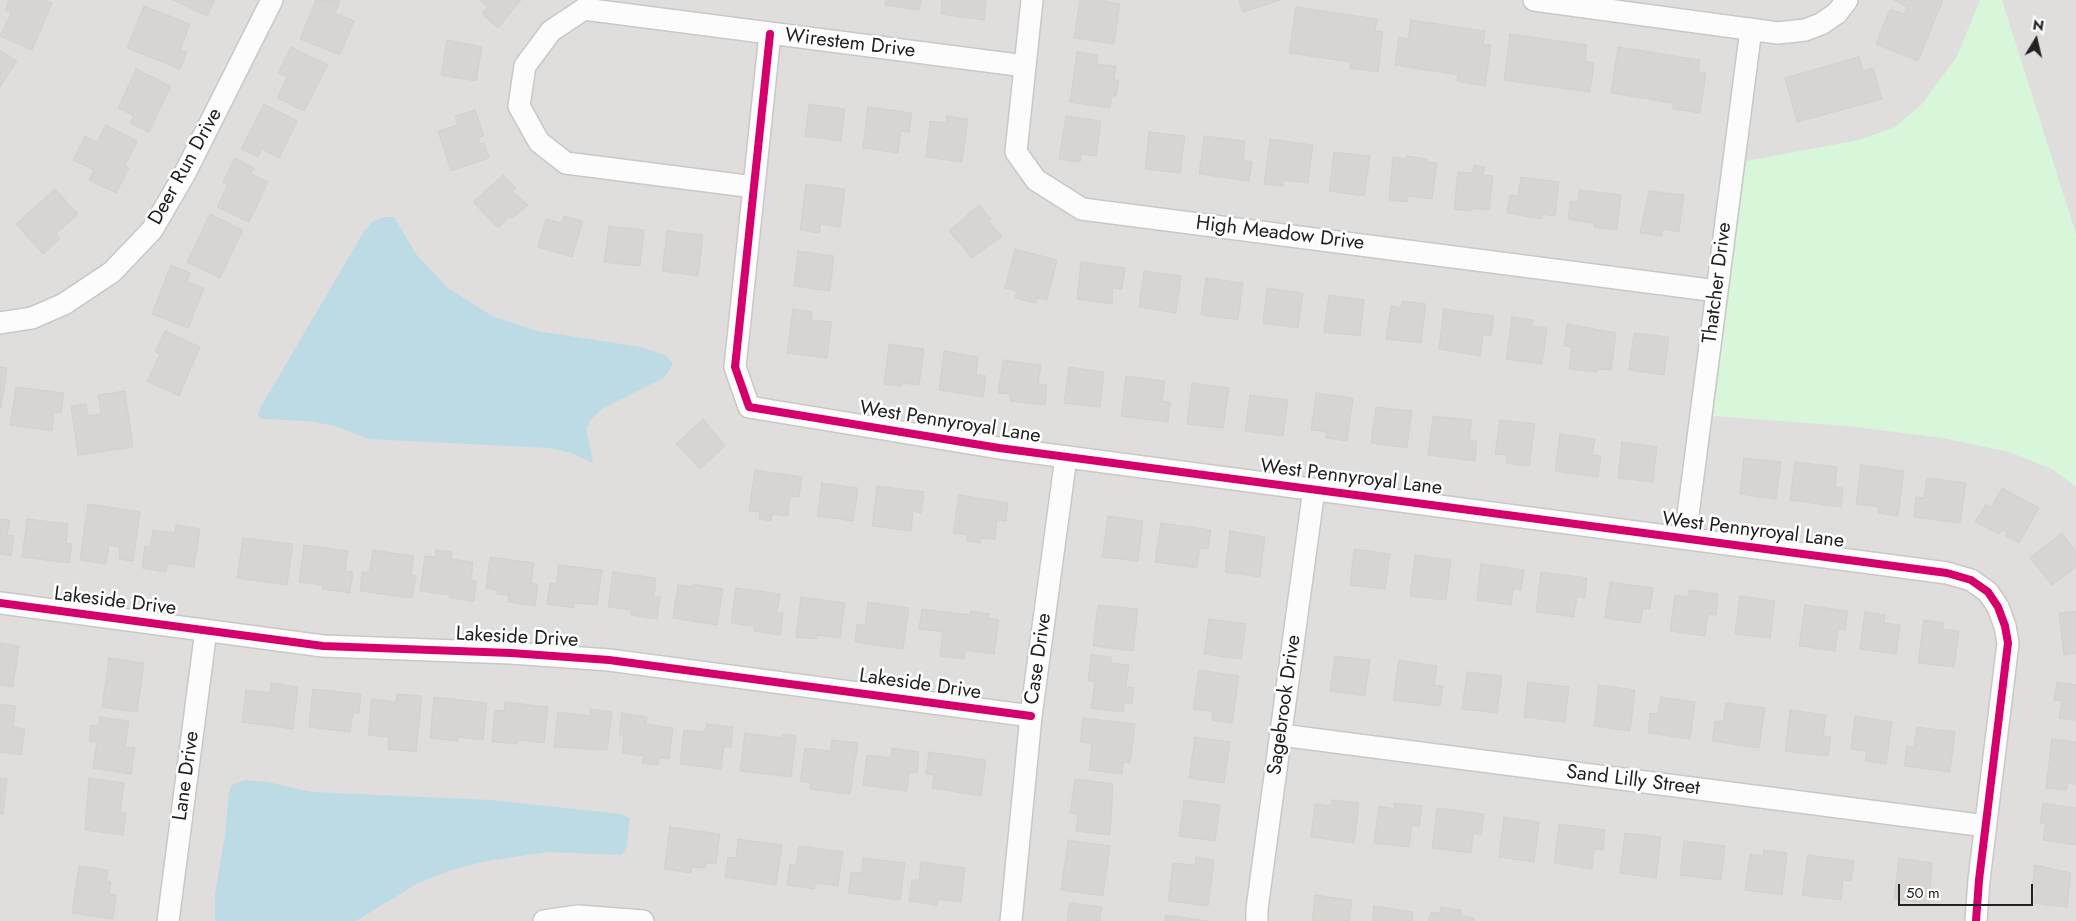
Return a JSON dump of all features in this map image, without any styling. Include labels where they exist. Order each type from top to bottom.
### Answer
[{"type":"street","name":"Deer Run Drive","points":[[0,323],[32,318],[64,304],[112,272],[152,230],[184,175],[272,0]]},
{"type":"street","name":"High Meadow Drive","points":[[1032,0],[1016,152],[1036,180],[1082,209],[1717,291]]},
{"type":"street","points":[[1534,0],[1778,32],[1804,30],[1822,24],[1837,13],[1847,0]]},
{"type":"street","name":"Wirestem Drive","points":[[754,188],[566,163],[539,142],[519,106],[525,66],[551,31],[584,9],[1025,66]]},
{"type":"street","name":"Thatcher Drive","points":[[1685,538],[1751,29]]},
{"type":"street","name":"West Pennyroyal Lane","points":[[770,34],[735,367],[748,407],[1066,457],[1947,572],[1971,580],[1988,592],[1998,607],[2006,626],[2008,643],[1976,921]]},
{"type":"street","name":"Case Drive","points":[[1011,921],[1031,716],[1066,457]]},
{"type":"street","name":"Sagebrook Drive","points":[[1257,921],[1257,909],[1314,489]]},
{"type":"street","name":"Lakeside Drive","points":[[0,603],[323,646],[511,652],[609,660],[1031,716]]},
{"type":"street","name":"Lane Drive","points":[[168,921],[206,630]]},
{"type":"street","name":"Sand Lilly Street","points":[[1281,735],[1986,826]]},
{"type":"street","points":[[544,921],[578,916],[643,921]]},
{"type":"shaded area","points":[[0,0],[2076,0],[2076,921],[0,921]]},
{"type":"green space","points":[[1980,0],[2002,0],[2076,234],[2076,487],[2052,469],[2009,452],[1943,438],[1848,426],[1713,416],[1746,161],[1859,140],[1895,127],[1922,104],[1956,58]]},
{"type":"water","points":[[385,217],[394,217],[416,254],[448,288],[492,316],[537,331],[641,347],[665,355],[673,363],[670,369],[665,377],[602,409],[592,418],[586,428],[593,463],[572,453],[550,448],[368,439],[336,426],[307,421],[262,419],[258,416],[259,410],[363,233],[373,221]]},
{"type":"water","points":[[244,780],[268,782],[312,792],[491,800],[621,814],[630,818],[626,850],[621,855],[547,852],[487,861],[451,870],[418,883],[356,921],[215,921],[215,894],[225,835],[229,792],[232,785]]},
{"type":"building","points":[[9,0],[45,0],[52,3],[32,50],[0,36],[11,13],[5,10]]},
{"type":"building","points":[[173,0],[215,0],[207,16]]},
{"type":"building","points":[[316,0],[340,1],[335,13],[354,21],[340,55],[300,39]]},
{"type":"building","points":[[480,0],[521,0],[498,28],[482,14],[488,7]]},
{"type":"building","points":[[886,0],[921,0],[919,10],[885,5]]},
{"type":"building","points":[[942,0],[986,0],[984,20],[941,14]]},
{"type":"building","points":[[1080,0],[1100,0],[1120,4],[1114,44],[1074,38]]},
{"type":"building","points":[[1239,0],[1281,0],[1243,12]]},
{"type":"building","points":[[1894,0],[1943,0],[1918,61],[1876,44],[1890,9],[1904,14],[1907,7]]},
{"type":"building","points":[[144,6],[190,24],[180,50],[187,52],[180,69],[127,48]]},
{"type":"building","points":[[1296,7],[1377,19],[1375,31],[1383,32],[1378,72],[1350,68],[1351,62],[1289,53]]},
{"type":"building","points":[[1411,20],[1485,31],[1483,44],[1491,45],[1485,86],[1457,81],[1458,75],[1395,65],[1399,37],[1408,39]]},
{"type":"building","points":[[1510,34],[1587,45],[1585,61],[1594,63],[1590,92],[1504,80]]},
{"type":"building","points":[[447,40],[482,47],[476,81],[441,75]]},
{"type":"building","points":[[291,47],[328,65],[304,111],[277,98],[287,77],[278,73]]},
{"type":"building","points":[[1618,47],[1700,60],[1698,72],[1706,73],[1700,113],[1673,109],[1673,103],[1611,93]]},
{"type":"building","points":[[0,50],[17,61],[0,87]]},
{"type":"building","points":[[1077,52],[1098,55],[1096,64],[1116,66],[1114,80],[1119,80],[1116,96],[1112,96],[1110,108],[1070,102]]},
{"type":"building","points":[[1859,57],[1863,71],[1873,68],[1882,99],[1797,122],[1785,78]]},
{"type":"building","points":[[136,69],[171,86],[149,132],[130,123],[134,116],[118,108]]},
{"type":"building","points":[[264,104],[297,121],[279,158],[262,149],[258,157],[241,149]]},
{"type":"building","points":[[809,104],[845,109],[841,141],[805,136]]},
{"type":"building","points":[[868,107],[912,113],[909,132],[901,131],[898,153],[863,148]]},
{"type":"building","points":[[475,110],[484,136],[478,137],[480,144],[484,143],[489,158],[451,171],[438,131],[458,125],[455,116]]},
{"type":"building","points":[[947,116],[968,119],[962,162],[926,157],[930,121],[946,123]]},
{"type":"building","points":[[1066,116],[1101,121],[1096,156],[1081,154],[1080,162],[1059,159]]},
{"type":"building","points":[[106,125],[137,141],[125,166],[129,168],[116,193],[89,180],[94,170],[73,160],[85,136],[97,142]]},
{"type":"building","points":[[1149,132],[1185,136],[1180,173],[1145,169]]},
{"type":"building","points":[[1204,136],[1245,141],[1243,160],[1252,162],[1249,181],[1199,174]]},
{"type":"building","points":[[1270,139],[1313,145],[1308,183],[1284,180],[1283,186],[1264,184]]},
{"type":"building","points":[[1334,152],[1370,156],[1364,196],[1329,191]]},
{"type":"building","points":[[1407,156],[1427,159],[1426,162],[1437,163],[1432,199],[1408,196],[1407,202],[1389,200],[1393,157],[1407,159]]},
{"type":"building","points":[[235,158],[254,168],[251,174],[268,182],[249,222],[217,207],[228,185],[223,182]]},
{"type":"building","points":[[1474,165],[1485,167],[1483,175],[1493,176],[1489,210],[1472,208],[1472,211],[1454,209],[1458,172],[1473,173]]},
{"type":"building","points":[[503,175],[516,188],[512,191],[528,205],[512,218],[510,216],[498,228],[473,202]]},
{"type":"building","points":[[1521,177],[1559,182],[1555,216],[1542,214],[1541,219],[1507,213],[1510,195],[1518,196]]},
{"type":"building","points":[[806,184],[845,189],[840,227],[821,224],[819,233],[800,230]]},
{"type":"building","points":[[55,189],[78,214],[56,234],[60,239],[43,254],[16,224]]},
{"type":"building","points":[[1580,190],[1621,195],[1617,230],[1594,227],[1594,223],[1568,219],[1571,201],[1578,202]]},
{"type":"building","points":[[1649,191],[1684,195],[1679,232],[1663,229],[1662,236],[1640,233]]},
{"type":"building","points":[[979,205],[991,219],[988,221],[1002,236],[972,258],[949,231]]},
{"type":"building","points":[[210,214],[243,230],[220,278],[187,262]]},
{"type":"building","points":[[564,216],[583,221],[572,257],[538,247],[546,219],[562,223]]},
{"type":"building","points":[[609,226],[644,230],[640,266],[604,262]]},
{"type":"building","points":[[667,231],[703,235],[698,276],[662,271]]},
{"type":"building","points":[[1015,249],[1057,260],[1047,300],[1037,298],[1035,303],[1015,298],[1017,291],[1005,288]]},
{"type":"building","points":[[798,251],[834,256],[830,291],[794,286]]},
{"type":"building","points":[[1081,262],[1125,268],[1122,289],[1113,288],[1112,304],[1077,299]]},
{"type":"building","points":[[171,265],[190,273],[187,282],[204,288],[188,328],[152,314]]},
{"type":"building","points":[[1144,271],[1181,276],[1176,313],[1139,307]]},
{"type":"building","points":[[1206,278],[1243,283],[1238,320],[1201,315]]},
{"type":"building","points":[[1267,288],[1303,293],[1298,328],[1263,323]]},
{"type":"building","points":[[1329,295],[1364,300],[1360,336],[1324,332]]},
{"type":"building","points":[[1402,301],[1426,304],[1421,343],[1386,339],[1391,306],[1401,308]]},
{"type":"building","points":[[793,309],[812,312],[811,320],[832,322],[827,358],[787,353]]},
{"type":"building","points":[[1444,309],[1494,316],[1491,336],[1483,335],[1480,356],[1439,349]]},
{"type":"building","points":[[1512,317],[1533,320],[1532,326],[1547,328],[1542,364],[1506,359]]},
{"type":"building","points":[[1567,324],[1616,333],[1611,370],[1598,369],[1598,372],[1569,369],[1572,347],[1564,346]]},
{"type":"building","points":[[165,331],[200,347],[179,396],[147,381],[160,354],[155,352]]},
{"type":"building","points":[[1634,333],[1669,337],[1664,375],[1629,370]]},
{"type":"building","points":[[889,344],[924,349],[919,385],[902,383],[902,386],[884,384]]},
{"type":"building","points":[[944,351],[978,357],[976,374],[986,376],[983,397],[939,390]]},
{"type":"building","points":[[1003,360],[1041,365],[1038,384],[1047,385],[1045,405],[1010,401],[1010,394],[998,393]]},
{"type":"building","points":[[0,367],[7,368],[1,408],[0,408]]},
{"type":"building","points":[[1069,367],[1104,372],[1100,407],[1064,403]]},
{"type":"building","points":[[1126,376],[1165,381],[1162,401],[1170,402],[1168,422],[1121,416]]},
{"type":"building","points":[[1192,383],[1229,388],[1223,428],[1187,424]]},
{"type":"building","points":[[16,387],[64,393],[61,413],[54,412],[52,431],[10,425]]},
{"type":"building","points":[[125,391],[133,447],[78,455],[71,406],[86,404],[88,416],[101,414],[98,395]]},
{"type":"building","points":[[1316,393],[1353,398],[1347,441],[1326,438],[1327,432],[1311,430]]},
{"type":"building","points":[[1250,395],[1288,400],[1283,436],[1245,431]]},
{"type":"building","points":[[1376,407],[1412,411],[1407,448],[1371,443]]},
{"type":"building","points":[[1433,416],[1472,420],[1469,440],[1477,441],[1475,461],[1428,455]]},
{"type":"building","points":[[703,419],[725,446],[700,469],[676,444]]},
{"type":"building","points":[[1500,420],[1535,424],[1529,466],[1506,463],[1507,455],[1495,454]]},
{"type":"building","points":[[1560,434],[1595,439],[1592,455],[1601,456],[1598,477],[1555,471]]},
{"type":"building","points":[[1622,442],[1657,447],[1653,482],[1618,478]]},
{"type":"building","points":[[1744,458],[1781,462],[1776,499],[1740,494]]},
{"type":"building","points":[[1795,462],[1837,467],[1835,487],[1843,488],[1841,507],[1790,500]]},
{"type":"building","points":[[1861,465],[1904,471],[1898,516],[1878,513],[1879,507],[1856,504]]},
{"type":"building","points":[[755,470],[802,477],[799,497],[790,496],[788,516],[772,514],[771,521],[759,519],[760,512],[749,511]]},
{"type":"building","points":[[1927,478],[1966,483],[1960,523],[1914,517],[1916,497],[1924,498]]},
{"type":"building","points":[[822,483],[858,488],[853,521],[817,516]]},
{"type":"building","points":[[877,486],[924,492],[921,513],[913,511],[911,531],[872,526]]},
{"type":"building","points":[[2002,488],[2039,508],[2019,543],[2005,536],[2007,532],[2002,530],[1999,534],[1975,522],[1986,504],[1991,507]]},
{"type":"building","points":[[959,495],[1008,503],[1006,521],[997,520],[995,539],[981,538],[980,543],[967,541],[967,535],[953,533]]},
{"type":"building","points":[[88,504],[140,512],[133,561],[119,559],[120,547],[109,545],[106,564],[80,560]]},
{"type":"building","points":[[1108,516],[1143,521],[1138,561],[1102,557]]},
{"type":"building","points":[[0,519],[10,520],[7,535],[14,536],[11,556],[0,554]]},
{"type":"building","points":[[27,519],[68,524],[66,543],[72,544],[69,563],[22,557]]},
{"type":"building","points":[[1161,523],[1211,530],[1208,549],[1200,548],[1197,568],[1155,562]]},
{"type":"building","points":[[176,525],[200,529],[194,567],[168,563],[166,572],[142,568],[145,546],[150,547],[153,530],[175,533]]},
{"type":"building","points":[[1230,531],[1265,537],[1260,577],[1225,572]]},
{"type":"building","points":[[2062,533],[2076,551],[2076,567],[2052,585],[2030,558]]},
{"type":"building","points":[[243,538],[293,544],[287,585],[237,578]]},
{"type":"building","points":[[304,545],[348,551],[345,571],[353,572],[350,593],[322,589],[323,585],[299,582]]},
{"type":"building","points":[[1354,549],[1390,554],[1385,589],[1350,585]]},
{"type":"building","points":[[373,550],[414,556],[411,575],[416,576],[412,598],[360,591],[362,572],[369,573]]},
{"type":"building","points":[[436,550],[452,552],[451,559],[473,562],[471,580],[476,581],[474,601],[450,598],[450,595],[420,591],[425,556],[436,557]]},
{"type":"building","points":[[1415,555],[1451,560],[1446,600],[1410,596]]},
{"type":"building","points":[[490,557],[534,563],[531,583],[538,585],[535,606],[508,602],[509,595],[497,594],[497,590],[486,588]]},
{"type":"building","points":[[1481,564],[1524,570],[1521,590],[1513,589],[1511,605],[1477,600]]},
{"type":"building","points":[[559,565],[602,570],[597,605],[574,603],[574,608],[547,604],[550,583],[556,584]]},
{"type":"building","points":[[613,572],[656,578],[654,597],[660,597],[657,619],[631,615],[631,610],[608,607]]},
{"type":"building","points":[[1541,572],[1587,578],[1585,598],[1577,596],[1574,617],[1536,612]]},
{"type":"building","points":[[1610,582],[1653,588],[1650,609],[1643,608],[1640,623],[1605,618]]},
{"type":"building","points":[[693,584],[723,589],[717,625],[673,618],[678,585],[693,587]]},
{"type":"building","points":[[736,588],[780,594],[777,612],[783,613],[780,635],[754,631],[754,626],[731,623]]},
{"type":"building","points":[[1689,590],[1718,594],[1716,615],[1708,614],[1705,636],[1670,631],[1675,595],[1688,597]]},
{"type":"building","points":[[1740,596],[1775,601],[1770,638],[1735,634]]},
{"type":"building","points":[[801,597],[845,603],[840,638],[817,635],[816,639],[796,637]]},
{"type":"building","points":[[868,602],[909,608],[903,649],[855,642],[857,624],[865,625]]},
{"type":"building","points":[[1098,605],[1138,609],[1133,651],[1093,646]]},
{"type":"building","points":[[1805,605],[1848,611],[1845,630],[1838,629],[1835,651],[1799,646]]},
{"type":"building","points":[[922,609],[970,615],[970,611],[989,614],[988,618],[999,620],[994,654],[965,650],[964,659],[940,656],[943,632],[919,629]]},
{"type":"building","points":[[2076,611],[2076,653],[2064,655],[2059,613]]},
{"type":"building","points":[[1865,612],[1885,615],[1884,623],[1900,625],[1896,654],[1860,649]]},
{"type":"building","points":[[1209,619],[1246,624],[1241,659],[1204,654]]},
{"type":"building","points":[[1924,620],[1944,623],[1942,629],[1959,631],[1954,667],[1918,663]]},
{"type":"building","points":[[0,643],[19,646],[13,687],[0,685]]},
{"type":"building","points":[[1091,655],[1111,657],[1111,663],[1129,665],[1126,687],[1134,688],[1132,704],[1124,703],[1123,712],[1091,708],[1095,682],[1088,681]]},
{"type":"building","points":[[1335,656],[1370,660],[1365,696],[1330,691]]},
{"type":"building","points":[[109,658],[144,663],[137,712],[102,707]]},
{"type":"building","points":[[1399,660],[1437,666],[1434,685],[1443,686],[1440,706],[1393,700]]},
{"type":"building","points":[[1199,670],[1239,676],[1232,723],[1212,720],[1213,711],[1193,709]]},
{"type":"building","points":[[1467,672],[1502,676],[1497,713],[1462,709]]},
{"type":"building","points":[[1528,682],[1569,687],[1565,722],[1524,717]]},
{"type":"building","points":[[2057,682],[2076,685],[2076,720],[2059,718],[2062,701],[2054,700]]},
{"type":"building","points":[[271,683],[298,687],[293,729],[242,722],[246,690],[270,693]]},
{"type":"building","points":[[1599,685],[1635,690],[1630,731],[1594,726]]},
{"type":"building","points":[[313,689],[361,694],[359,713],[353,713],[350,732],[309,727]]},
{"type":"building","points":[[397,694],[422,696],[416,752],[388,749],[389,737],[368,735],[372,699],[396,702]]},
{"type":"building","points":[[434,697],[487,703],[483,740],[459,737],[458,741],[430,738]]},
{"type":"building","points":[[1661,697],[1695,702],[1690,739],[1648,733],[1650,713],[1658,714]]},
{"type":"building","points":[[505,702],[548,707],[544,743],[518,740],[518,744],[492,742],[495,710],[504,711]]},
{"type":"building","points":[[1726,703],[1765,708],[1759,748],[1712,741],[1715,721],[1723,722]]},
{"type":"building","points":[[0,704],[16,706],[13,727],[25,729],[21,755],[0,752]]},
{"type":"building","points":[[591,709],[612,712],[607,750],[554,747],[558,712],[590,716]]},
{"type":"building","points":[[1790,710],[1826,715],[1823,736],[1831,737],[1828,756],[1785,751]]},
{"type":"building","points":[[622,713],[647,717],[646,724],[673,728],[669,759],[659,758],[658,765],[642,763],[644,756],[622,753],[624,736],[619,735]]},
{"type":"building","points":[[1855,716],[1892,722],[1886,764],[1865,761],[1867,751],[1851,749]]},
{"type":"building","points":[[100,717],[129,721],[125,747],[135,748],[131,774],[93,768],[97,742],[89,741],[91,725],[99,726]]},
{"type":"building","points":[[1083,718],[1135,724],[1130,763],[1123,762],[1122,774],[1089,770],[1092,744],[1080,742]]},
{"type":"building","points":[[707,724],[733,727],[731,747],[724,746],[721,769],[680,764],[684,730],[705,732]]},
{"type":"building","points":[[1917,727],[1955,732],[1950,772],[1904,766],[1907,746],[1914,747]]},
{"type":"building","points":[[745,733],[782,738],[783,734],[796,736],[791,777],[740,771]]},
{"type":"building","points":[[1195,737],[1230,742],[1224,783],[1189,778]]},
{"type":"building","points":[[2052,739],[2076,742],[2076,784],[2068,783],[2066,790],[2046,788]]},
{"type":"building","points":[[832,740],[858,743],[850,794],[810,789],[811,783],[800,781],[805,748],[831,751]]},
{"type":"building","points":[[892,748],[919,752],[917,773],[909,772],[907,791],[863,785],[867,755],[891,758]]},
{"type":"building","points":[[929,752],[986,760],[981,796],[932,788],[934,775],[926,774]]},
{"type":"building","points":[[0,778],[7,779],[3,814],[0,814]]},
{"type":"building","points":[[89,778],[124,783],[120,812],[126,813],[123,835],[85,830]]},
{"type":"building","points":[[1075,779],[1113,784],[1110,835],[1076,831],[1078,814],[1070,813]]},
{"type":"building","points":[[1184,800],[1220,805],[1215,841],[1179,836]]},
{"type":"building","points":[[1332,800],[1359,803],[1354,843],[1311,837],[1315,804],[1331,806]]},
{"type":"building","points":[[1394,803],[1422,806],[1419,827],[1412,825],[1409,847],[1374,843],[1379,806],[1394,809]]},
{"type":"building","points":[[2043,803],[2076,808],[2076,845],[2043,840],[2046,824],[2040,823]]},
{"type":"building","points":[[1437,808],[1484,814],[1481,835],[1473,833],[1471,853],[1432,848]]},
{"type":"building","points":[[1504,817],[1539,822],[1534,862],[1499,857]]},
{"type":"building","points":[[1559,824],[1605,830],[1603,850],[1594,849],[1592,869],[1554,863]]},
{"type":"building","points":[[670,827],[720,834],[716,864],[706,863],[705,868],[692,867],[691,873],[664,869]]},
{"type":"building","points":[[1625,833],[1661,837],[1656,878],[1620,873]]},
{"type":"building","points":[[738,839],[782,845],[776,885],[725,877],[728,857],[736,858]]},
{"type":"building","points":[[1068,840],[1110,846],[1103,896],[1061,890]]},
{"type":"building","points":[[1684,841],[1725,846],[1721,880],[1680,875]]},
{"type":"building","points":[[799,846],[843,852],[838,886],[815,883],[814,889],[787,885],[790,864],[796,865]]},
{"type":"building","points":[[1764,850],[1787,853],[1782,895],[1745,890],[1750,854],[1763,856]]},
{"type":"building","points":[[1808,855],[1854,861],[1851,881],[1843,880],[1841,900],[1802,895]]},
{"type":"building","points":[[1196,857],[1214,860],[1208,906],[1168,901],[1173,863],[1195,865]]},
{"type":"building","points":[[863,858],[905,863],[900,900],[848,893],[851,872],[862,873]]},
{"type":"building","points":[[1899,858],[1932,863],[1929,904],[1894,899]]},
{"type":"building","points":[[921,862],[965,868],[961,902],[938,899],[937,905],[909,901],[912,880],[919,880]]},
{"type":"building","points":[[2035,865],[2071,873],[2067,907],[2034,903],[2036,887],[2032,886]]},
{"type":"building","points":[[79,866],[108,870],[106,881],[111,882],[109,894],[116,895],[113,919],[72,913]]},
{"type":"building","points":[[1315,895],[1352,900],[1349,921],[1312,921]]},
{"type":"building","points":[[1070,903],[1102,907],[1100,921],[1067,921]]},
{"type":"building","points":[[1374,906],[1413,912],[1412,921],[1372,921]]},
{"type":"building","points":[[1441,907],[1461,910],[1461,916],[1474,918],[1474,921],[1429,921],[1431,912],[1440,913]]},
{"type":"building","points":[[1166,915],[1208,921],[1165,921]]},
{"type":"cycle path","points":[[770,34],[735,367],[749,407],[999,448],[1947,573],[1971,580],[1988,592],[1998,607],[2005,626],[2008,643],[1979,880],[1976,921]]},
{"type":"cycle path","points":[[0,603],[323,646],[511,653],[609,660],[1031,716]]}]
